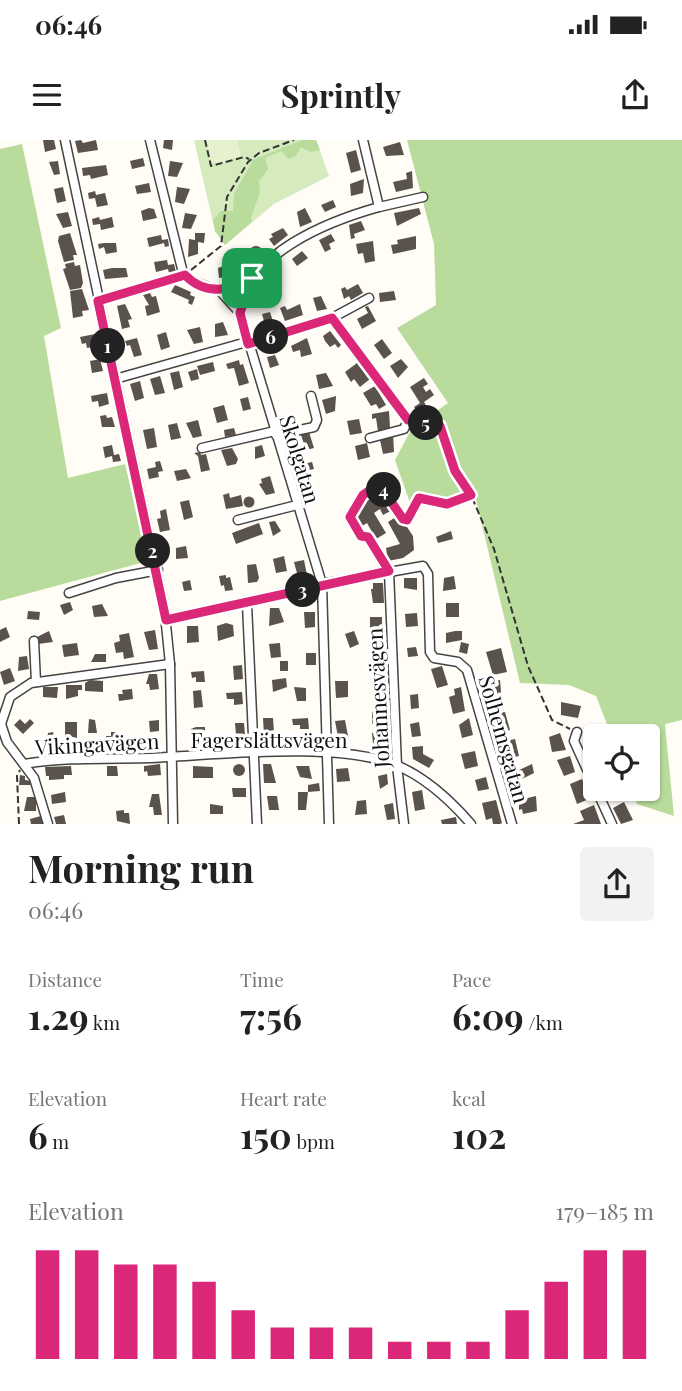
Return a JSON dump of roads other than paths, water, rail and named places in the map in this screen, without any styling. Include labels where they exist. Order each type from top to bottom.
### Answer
[{"type":"street","points":[[65,140],[158,570],[166,620],[170,664],[173,824]]},
{"type":"street","name":"Skolgatan","points":[[150,140],[185,275],[220,291],[240,313],[323,584],[328,824]]},
{"type":"street","points":[[363,140],[379,207]]},
{"type":"street","points":[[220,291],[233,289],[252,278],[293,243],[341,217],[422,197]]},
{"type":"street","points":[[240,313],[252,278]]},
{"type":"street","points":[[115,379],[248,344],[332,318],[369,298]]},
{"type":"street","points":[[332,318],[408,420],[404,429],[370,438]]},
{"type":"street","points":[[202,448],[314,427],[317,421],[311,396]]},
{"type":"street","points":[[238,520],[297,505]]},
{"type":"street","name":"Solhemsgatan","points":[[389,571],[423,566],[428,574],[430,652],[434,658],[458,662],[467,670],[512,824]]},
{"type":"street","points":[[69,593],[116,578],[158,570]]},
{"type":"street","points":[[166,620],[389,571]]},
{"type":"street","name":"Johannesvägen","points":[[389,571],[397,766],[404,824]]},
{"type":"street","points":[[247,604],[257,824]]},
{"type":"street","points":[[34,641],[36,682]]},
{"type":"street","points":[[48,824],[39,788],[7,742],[0,723],[10,697],[19,688],[36,682],[170,664]]},
{"type":"street","points":[[577,732],[574,741],[583,760]]},
{"type":"street","name":"Fagerslättsvägen","points":[[171,757],[327,752],[367,757],[397,766],[455,806],[471,824]]},
{"type":"street","name":"Vikingavägen","points":[[24,764],[171,757]]},
{"type":"street","points":[[602,801],[612,824]]}]
